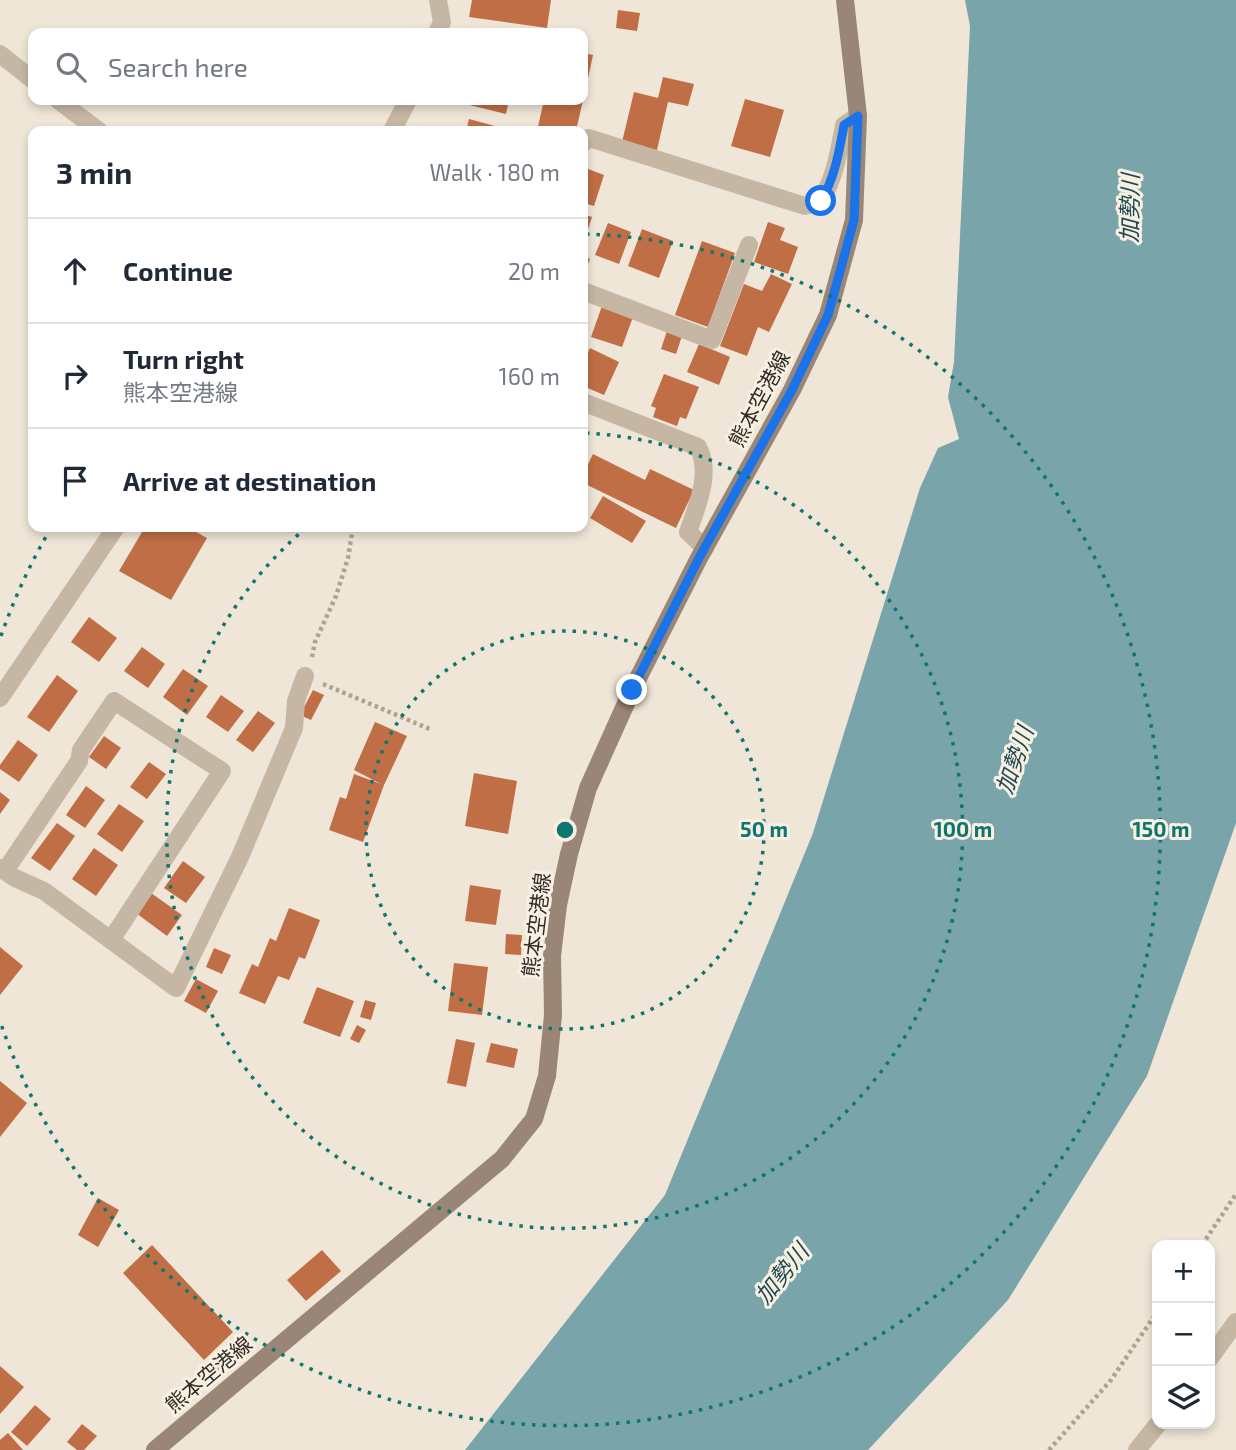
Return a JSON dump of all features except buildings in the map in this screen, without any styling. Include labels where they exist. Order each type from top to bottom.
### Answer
[{"type":"main road","name":"熊本空港線","points":[[155,1450],[502,1159],[534,1119],[547,1076],[553,1015],[552,956],[558,905],[588,788],[632,690],[705,548],[792,390],[828,315],[854,220],[858,116],[845,0]]},
{"type":"street","points":[[438,0],[442,22],[439,28]]},
{"type":"street","points":[[0,54],[28,76]]},
{"type":"street","points":[[65,105],[92,126]]},
{"type":"street","points":[[395,126],[405,105]]},
{"type":"street","points":[[588,139],[805,206],[821,201],[838,161],[844,125],[858,116]]},
{"type":"street","points":[[588,293],[712,340],[749,246]]},
{"type":"street","points":[[588,404],[698,447],[704,457],[703,484],[688,532],[705,548]]},
{"type":"street","points":[[0,698],[113,532]]},
{"type":"street","points":[[111,940],[222,771],[114,701],[82,750],[79,761],[2,869],[44,891],[176,988],[240,857],[294,728],[296,701],[304,676]]},
{"type":"street","points":[[1215,1351],[1236,1322]]},
{"type":"street","points":[[1137,1450],[1154,1429]]},
{"type":"path","points":[[353,532],[336,596],[315,642],[304,676],[432,730]]},
{"type":"path","points":[[1205,1240],[1236,1194]]},
{"type":"path","points":[[1049,1450],[1111,1381],[1152,1320]]},
{"type":"water","name":"加勢川","points":[[965,0],[1236,0],[1236,823],[1147,1076],[1008,1300],[868,1450],[465,1450],[665,1195],[813,833],[920,488],[938,448],[959,439],[948,397],[954,362],[970,26]]},
{"type":"route","points":[[632,690],[699,558],[792,390],[828,315],[854,220],[858,116],[844,125],[838,161],[821,201]]}]
